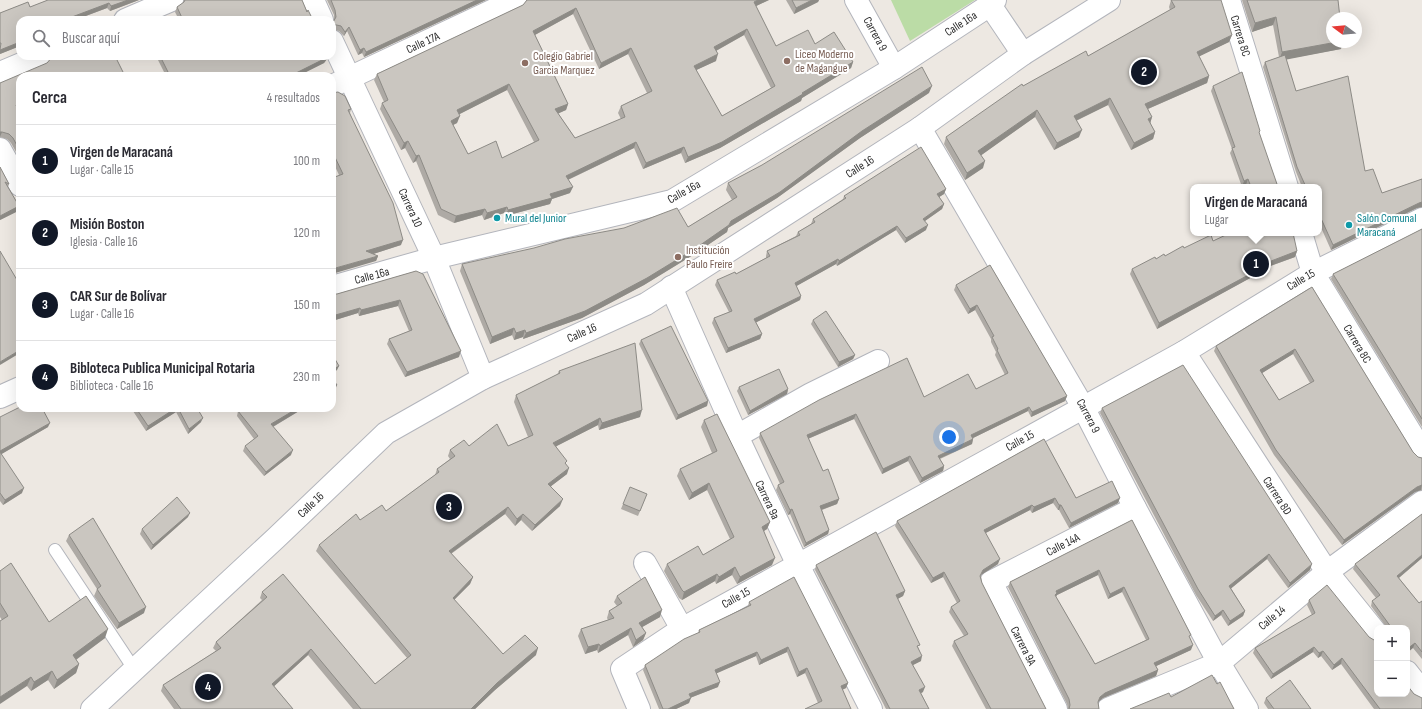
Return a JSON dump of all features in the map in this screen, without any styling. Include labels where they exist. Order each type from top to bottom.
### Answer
[{"type":"street","points":[[134,16],[172,0]]},
{"type":"street","points":[[313,0],[320,16]]},
{"type":"street","name":"Calle 17A","points":[[340,82],[515,0]]},
{"type":"street","name":"Carrera 9","points":[[856,0],[894,68]]},
{"type":"street","name":"Calle 16","points":[[92,709],[276,538],[386,433],[483,378],[646,304],[920,128],[1023,54],[1108,0]]},
{"type":"street","name":"Carrera 8C","points":[[1229,0],[1286,184]]},
{"type":"street","points":[[992,3],[1023,54]]},
{"type":"street","name":"Calle 16a","points":[[336,286],[434,258],[672,201],[894,68],[992,3]]},
{"type":"street","points":[[0,73],[31,60]]},
{"type":"street","name":"Carrera 10","points":[[336,60],[340,82],[434,258],[483,378]]},
{"type":"street","name":"Carrera 9","points":[[920,128],[1083,407],[1135,508],[1219,663],[1247,709]]},
{"type":"street","points":[[0,149],[16,178]]},
{"type":"street","name":"Calle 15","points":[[639,709],[622,669],[682,628],[797,563],[1184,352],[1313,273],[1422,219]]},
{"type":"street","name":"Carrera 8C","points":[[1302,236],[1313,273],[1422,451]]},
{"type":"street","name":"Carrera 9a","points":[[671,287],[737,436],[797,563],[871,709]]},
{"type":"street","name":"Carrera 8D","points":[[1184,352],[1327,572],[1374,630]]},
{"type":"street","points":[[737,436],[811,394],[878,361]]},
{"type":"street","points":[[0,397],[16,390]]},
{"type":"street","name":"Calle 14","points":[[1108,709],[1219,663],[1327,572],[1422,502]]},
{"type":"street","name":"Calle 14A","points":[[991,582],[1135,508]]},
{"type":"street","points":[[645,563],[682,628]]},
{"type":"street","name":"Carrera 9A","points":[[991,582],[1056,709]]},
{"type":"street","points":[[1410,676],[1422,691]]},
{"type":"lane","points":[[55,550],[134,670]]},
{"type":"green space","points":[[891,0],[975,0],[910,41]]},
{"type":"building","points":[[48,0],[128,0],[111,6],[109,3],[75,16],[16,16],[16,44],[0,50],[0,13],[28,2],[30,7]]},
{"type":"building","points":[[185,0],[302,0],[307,12],[308,10],[311,16],[181,16],[177,7]]},
{"type":"building","points":[[331,0],[477,0],[366,52],[364,48],[360,50],[349,27],[345,32],[341,26],[336,25],[335,10]]},
{"type":"building","points":[[527,0],[758,0],[754,2],[776,46],[808,30],[815,44],[834,32],[853,62],[802,93],[803,94],[722,142],[688,157],[684,147],[646,163],[636,142],[566,176],[573,187],[550,194],[552,198],[508,210],[507,207],[487,213],[485,209],[456,216],[441,209],[419,155],[416,156],[408,141],[404,143],[382,103],[388,100],[377,74],[523,5]],"holes":[[[576,8],[601,63],[631,48],[652,91],[621,106],[625,117],[575,138],[555,109],[568,104],[533,31]],[[747,29],[775,86],[722,116],[694,66],[718,54],[714,47]],[[509,84],[539,140],[502,158],[496,141],[468,154],[451,121],[460,116],[457,110]]]},
{"type":"building","points":[[792,0],[812,0],[796,8]]},
{"type":"building","points":[[1171,0],[1221,0],[1232,35],[1197,52],[1209,76],[1145,104],[1152,117],[1148,119],[1155,132],[1134,143],[1110,98],[1074,116],[1082,130],[1057,143],[1037,110],[978,151],[985,161],[967,173],[946,137],[1022,84],[1023,86],[1086,51],[1088,56],[1175,7]]},
{"type":"building","points":[[1247,0],[1338,0],[1339,12],[1326,12],[1326,44],[1282,52],[1276,17],[1255,23]]},
{"type":"building","points":[[1285,55],[1296,91],[1348,76],[1365,171],[1373,169],[1382,193],[1422,179],[1422,202],[1333,245],[1322,221],[1322,184],[1305,184],[1297,167],[1265,62]]},
{"type":"building","points":[[50,60],[117,60],[123,72],[26,72],[47,63]]},
{"type":"building","points":[[162,60],[322,60],[298,72],[168,72]]},
{"type":"building","points":[[922,67],[932,86],[862,131],[780,192],[731,221],[729,225],[696,248],[647,278],[585,311],[526,333],[525,330],[516,333],[514,328],[492,337],[462,264],[534,248],[565,239],[624,228],[677,208],[688,227],[737,197],[728,183],[762,165]]},
{"type":"building","points":[[1242,72],[1260,131],[1259,132],[1277,184],[1250,184],[1248,179],[1244,181],[1232,148],[1235,147],[1213,86]]},
{"type":"building","points":[[16,76],[16,144],[9,134],[0,132],[0,83]]},
{"type":"building","points":[[336,92],[345,96],[351,109],[348,110],[393,203],[403,240],[366,251],[378,256],[336,268],[336,177],[343,174],[336,159]]},
{"type":"building","points":[[921,147],[946,189],[937,194],[944,204],[923,219],[928,225],[906,238],[897,226],[839,261],[838,259],[795,283],[801,296],[754,319],[762,334],[728,348],[714,318],[732,311],[717,280],[735,272],[736,274],[770,256],[767,251],[800,235],[798,232],[815,222],[813,219],[846,198],[844,196]]},
{"type":"building","points":[[0,167],[9,184],[5,182],[16,201],[16,208],[0,216]]},
{"type":"building","points":[[1422,229],[1422,419],[1333,274]]},
{"type":"building","points":[[1209,236],[1211,236],[1213,241],[1224,236],[1294,236],[1297,251],[1253,268],[1254,272],[1159,323],[1132,269],[1155,257],[1156,259],[1164,254],[1165,256],[1183,246],[1184,248]]},
{"type":"building","points":[[0,251],[16,278],[16,352],[0,362]]},
{"type":"building","points":[[990,265],[1067,396],[1032,412],[1029,407],[971,435],[973,439],[938,456],[944,466],[922,478],[910,456],[883,469],[856,414],[807,435],[823,471],[828,469],[839,499],[820,506],[829,530],[806,543],[792,509],[790,510],[778,485],[784,482],[760,433],[819,400],[907,358],[924,397],[968,374],[976,389],[1008,373],[992,337],[994,336],[977,305],[970,309],[956,285]]},
{"type":"building","points":[[416,271],[423,274],[461,351],[407,372],[389,339],[412,330],[400,300],[361,310],[360,308],[336,315],[337,294]]},
{"type":"building","points":[[1312,287],[1413,452],[1418,457],[1422,458],[1422,485],[1417,487],[1344,540],[1276,450],[1216,346]],"holes":[[[1295,349],[1314,381],[1279,400],[1260,370]]]},
{"type":"building","points":[[826,311],[855,355],[839,362],[813,320]]},
{"type":"building","points":[[671,326],[708,401],[678,415],[641,340]]},
{"type":"building","points":[[635,343],[642,410],[602,423],[600,418],[553,443],[567,461],[565,463],[569,468],[548,484],[563,499],[535,525],[523,514],[517,519],[508,507],[449,551],[473,577],[453,598],[503,654],[525,635],[538,648],[497,683],[471,709],[361,709],[311,649],[272,684],[293,709],[181,709],[163,685],[221,648],[216,642],[267,597],[262,592],[283,574],[375,684],[411,655],[319,545],[356,514],[360,520],[382,505],[386,511],[439,472],[437,469],[455,456],[450,450],[464,440],[469,446],[497,424],[508,446],[533,435],[516,395],[560,373],[559,371]]},
{"type":"building","points":[[336,361],[339,366],[336,368]]},
{"type":"building","points":[[1183,365],[1312,564],[1290,583],[1269,554],[1229,586],[1245,611],[1230,621],[1223,610],[1215,616],[1198,589],[1102,408]]},
{"type":"building","points":[[779,369],[788,389],[750,411],[739,387]]},
{"type":"building","points":[[16,409],[16,412],[44,412],[50,423],[0,451],[0,417]]},
{"type":"building","points":[[139,412],[170,412],[148,426]]},
{"type":"building","points":[[180,412],[199,412],[203,418],[189,429]]},
{"type":"building","points":[[239,412],[291,412],[271,424],[293,450],[266,472],[245,446],[258,436]]},
{"type":"building","points":[[717,414],[770,522],[762,527],[775,558],[740,577],[735,567],[719,577],[717,574],[684,592],[667,564],[698,546],[703,555],[734,537],[709,483],[692,493],[680,469],[717,451],[704,420]]},
{"type":"building","points":[[1044,439],[1076,498],[1112,481],[1120,498],[1071,523],[1061,505],[1059,505],[1055,498],[1034,507],[1032,505],[984,530],[1000,559],[983,570],[980,576],[982,583],[1046,709],[991,709],[954,641],[968,634],[951,607],[960,601],[944,572],[933,578],[897,521]]},
{"type":"building","points":[[0,452],[24,488],[5,500],[0,493]]},
{"type":"building","points":[[630,487],[647,494],[640,511],[623,504]]},
{"type":"building","points":[[177,497],[190,513],[153,545],[142,529]]},
{"type":"building","points":[[1422,514],[1422,555],[1397,576],[1419,603],[1422,601],[1422,652],[1415,643],[1410,647],[1410,625],[1390,625],[1372,601],[1380,595],[1355,564]]},
{"type":"building","points":[[93,518],[146,607],[119,623],[97,589],[101,586],[69,535]]},
{"type":"building","points":[[1132,520],[1191,635],[1189,636],[1193,645],[1154,663],[1158,670],[1105,693],[1100,697],[1098,702],[1099,709],[1069,709],[1069,699],[1010,582]],"holes":[[[1099,570],[1110,594],[1124,587],[1149,639],[1095,664],[1055,595],[1057,593],[1056,591]]]},
{"type":"building","points":[[876,532],[905,591],[896,595],[920,645],[917,646],[922,656],[911,662],[925,687],[919,690],[929,709],[890,709],[816,565]]},
{"type":"building","points":[[11,563],[49,622],[86,596],[108,629],[73,655],[79,664],[57,680],[52,671],[34,682],[31,677],[0,697],[0,621],[8,616],[0,603],[0,571]]},
{"type":"building","points":[[645,577],[662,610],[639,623],[646,633],[636,640],[631,628],[600,646],[599,644],[588,647],[581,629],[614,618],[609,611],[622,603],[617,596]]},
{"type":"building","points":[[794,577],[848,683],[841,686],[851,709],[805,709],[822,701],[807,668],[799,672],[788,647],[761,660],[757,652],[715,670],[720,682],[689,694],[691,698],[668,709],[663,709],[645,665],[684,639],[700,632],[699,630],[751,605],[749,602]]},
{"type":"building","points":[[1327,585],[1369,637],[1374,640],[1374,697],[1410,697],[1410,689],[1414,694],[1422,698],[1422,709],[1380,709],[1342,658],[1334,665],[1323,651],[1319,653],[1314,647],[1273,674],[1255,648],[1315,613],[1309,600]]},
{"type":"building","points":[[1212,675],[1217,684],[1220,682],[1234,709],[1130,709],[1169,693],[1171,697]]},
{"type":"building","points":[[1290,680],[1311,709],[1274,709],[1266,698]]},
{"type":"place","name":"Liceo Moderno de Magangue","points":[[787,61]]},
{"type":"place","name":"Colegio Gabriel Garcia Marquez","points":[[525,63]]},
{"type":"place","name":"Misión Boston","points":[[1144,72]]},
{"type":"place","name":"Mural del Junior","points":[[497,218]]},
{"type":"place","name":"Salón Comunal Maracaná","points":[[1349,225]]},
{"type":"place","name":"Institución Paulo Freire","points":[[678,257]]},
{"type":"place","name":"Virgen de Maracaná","points":[[1256,264]]},
{"type":"place","name":"CAR Sur de Bolívar","points":[[449,507]]},
{"type":"place","name":"Bibloteca Publica Municipal Rotaria","points":[[208,687]]}]
